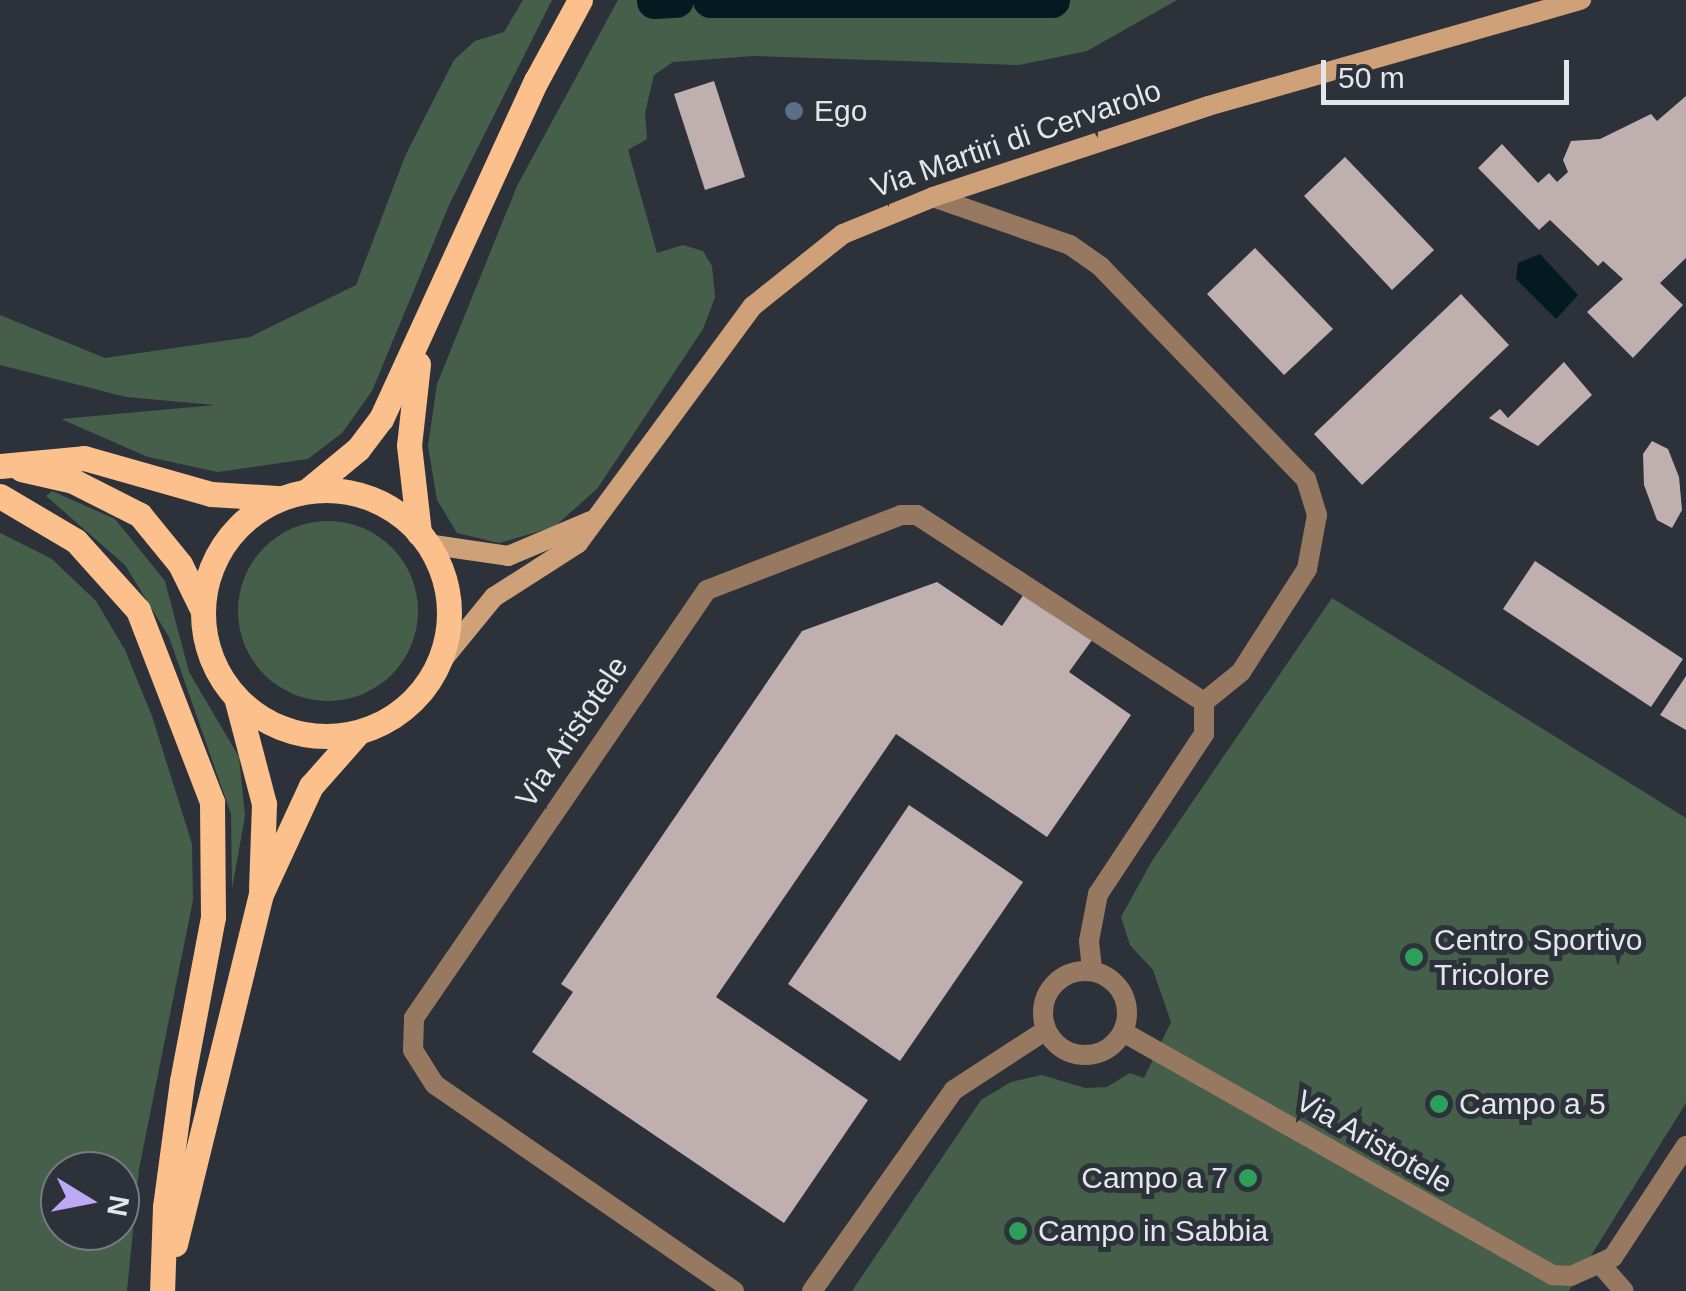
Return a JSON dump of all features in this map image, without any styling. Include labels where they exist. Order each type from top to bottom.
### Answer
[{"type":"main road","points":[[203,611],[210,570],[231,534],[358,449],[382,419],[536,81],[580,0]]},
{"type":"main road","name":"Via Martiri di Cervarolo","points":[[435,669],[476,614],[560,558],[649,453],[753,306],[843,234],[933,197],[1208,106],[1581,0]]},
{"type":"main road","points":[[0,466],[73,481],[140,515],[180,564],[203,611],[211,658],[236,697],[257,715],[307,734],[361,730],[396,714],[435,669],[448,618],[447,592],[423,538],[409,445],[421,339]]},
{"type":"main road","points":[[0,466],[84,458],[211,494],[368,497],[423,538]]},
{"type":"main road","points":[[0,496],[76,541],[138,610],[212,802],[213,917],[164,1207],[162,1291]]},
{"type":"main road","name":"Via Martiri di Cervarolo","points":[[423,538],[508,556],[590,521]]},
{"type":"main road","points":[[236,697],[264,804],[261,894]]},
{"type":"main road","points":[[162,1291],[261,894],[311,786],[361,730]]},
{"type":"street","points":[[933,197],[1070,245],[1101,268],[1306,479],[1317,515],[1307,569],[1241,672],[1204,702],[1204,734],[1098,894],[1088,941],[1092,972],[1122,994],[1123,1032],[1104,1051],[1077,1055],[1046,1030],[1043,1005],[1056,982],[1092,972]]},
{"type":"street","name":"Via Aristotele","points":[[734,1291],[434,1085],[413,1050],[414,1018],[690,606],[720,582],[901,515],[917,515],[1204,702]]},
{"type":"street","points":[[812,1291],[954,1090],[1046,1030]]},
{"type":"street","name":"Via Aristotele","points":[[1123,1032],[1530,1268],[1571,1276],[1602,1266]]},
{"type":"street","points":[[1624,1291],[1602,1266],[1629,1238],[1686,1146]]},
{"type":"green space","points":[[523,0],[552,0],[450,203],[372,391],[342,433],[308,459],[218,472],[148,457],[61,419],[215,405],[126,397],[0,365],[0,315],[105,358],[250,337],[356,285],[406,154],[454,60],[475,41],[504,32]]},
{"type":"green space","points":[[618,0],[1177,0],[1087,51],[1019,65],[753,56],[673,62],[654,75],[645,113],[647,139],[628,150],[657,253],[683,245],[703,251],[712,266],[715,297],[703,329],[597,489],[554,527],[499,543],[457,533],[437,500],[428,446],[437,384],[517,186]]},
{"type":"green space","points":[[52,491],[115,519],[165,581],[189,672],[239,757],[245,816],[232,889],[231,814],[169,637],[125,565],[46,496]]},
{"type":"green space","points":[[328,521],[362,528],[392,547],[411,577],[418,611],[411,645],[392,675],[362,694],[328,701],[294,694],[264,675],[245,645],[238,611],[245,577],[264,547],[294,528]]},
{"type":"green space","points":[[0,533],[52,559],[96,601],[125,650],[152,716],[192,844],[193,900],[140,1164],[140,1151],[40,1151],[40,1251],[131,1251],[127,1291],[0,1291]]},
{"type":"green space","name":"Centro Sportivo Tricolore","points":[[1332,598],[1686,818],[1686,1103],[1569,1291],[852,1291],[981,1100],[1011,1082],[1042,1075],[1085,1088],[1107,1087],[1130,1073],[1144,1078],[1171,1022],[1153,970],[1130,945],[1121,917],[1152,861]]},
{"type":"water","points":[[1540,254],[1578,295],[1556,319],[1516,279],[1518,263]]},
{"type":"building","points":[[714,81],[745,177],[705,190],[674,94]]},
{"type":"building","points":[[1686,96],[1686,258],[1660,283],[1683,305],[1633,358],[1587,312],[1623,279],[1603,261],[1598,266],[1550,220],[1539,230],[1478,168],[1502,144],[1538,183],[1549,173],[1557,182],[1568,172],[1563,160],[1571,141],[1600,139],[1651,114],[1657,121]]},
{"type":"building","points":[[1345,157],[1434,250],[1392,290],[1304,196]]},
{"type":"building","points":[[1255,248],[1333,329],[1284,375],[1207,294]]},
{"type":"building","points":[[1461,294],[1509,345],[1362,485],[1314,434]]},
{"type":"building","points":[[1564,362],[1592,395],[1538,446],[1489,418],[1500,409],[1508,418]]},
{"type":"building","points":[[1652,441],[1668,449],[1679,477],[1682,510],[1672,528],[1657,520],[1644,485],[1643,454]]},
{"type":"building","points":[[1535,561],[1683,659],[1651,707],[1503,609]]},
{"type":"building","points":[[937,582],[1002,626],[1024,594],[1092,640],[1069,672],[1131,715],[1047,837],[896,734],[716,997],[868,1100],[784,1223],[532,1052],[573,992],[561,984],[802,631]]},
{"type":"building","points":[[1686,676],[1686,730],[1660,715]]},
{"type":"building","points":[[909,805],[1023,882],[900,1061],[788,984]]},
{"type":"waterway","points":[[654,1],[676,0]]},
{"type":"waterway","points":[[710,0],[1052,0]]},
{"type":"place","name":"Ego","points":[[794,111]]},
{"type":"place","name":"Centro Sportivo Tricolore","points":[[1414,957]]},
{"type":"place","name":"Campo a 5","points":[[1439,1104]]},
{"type":"place","name":"Campo a 7","points":[[1248,1178]]},
{"type":"place","name":"Campo in Sabbia","points":[[1018,1231]]}]
